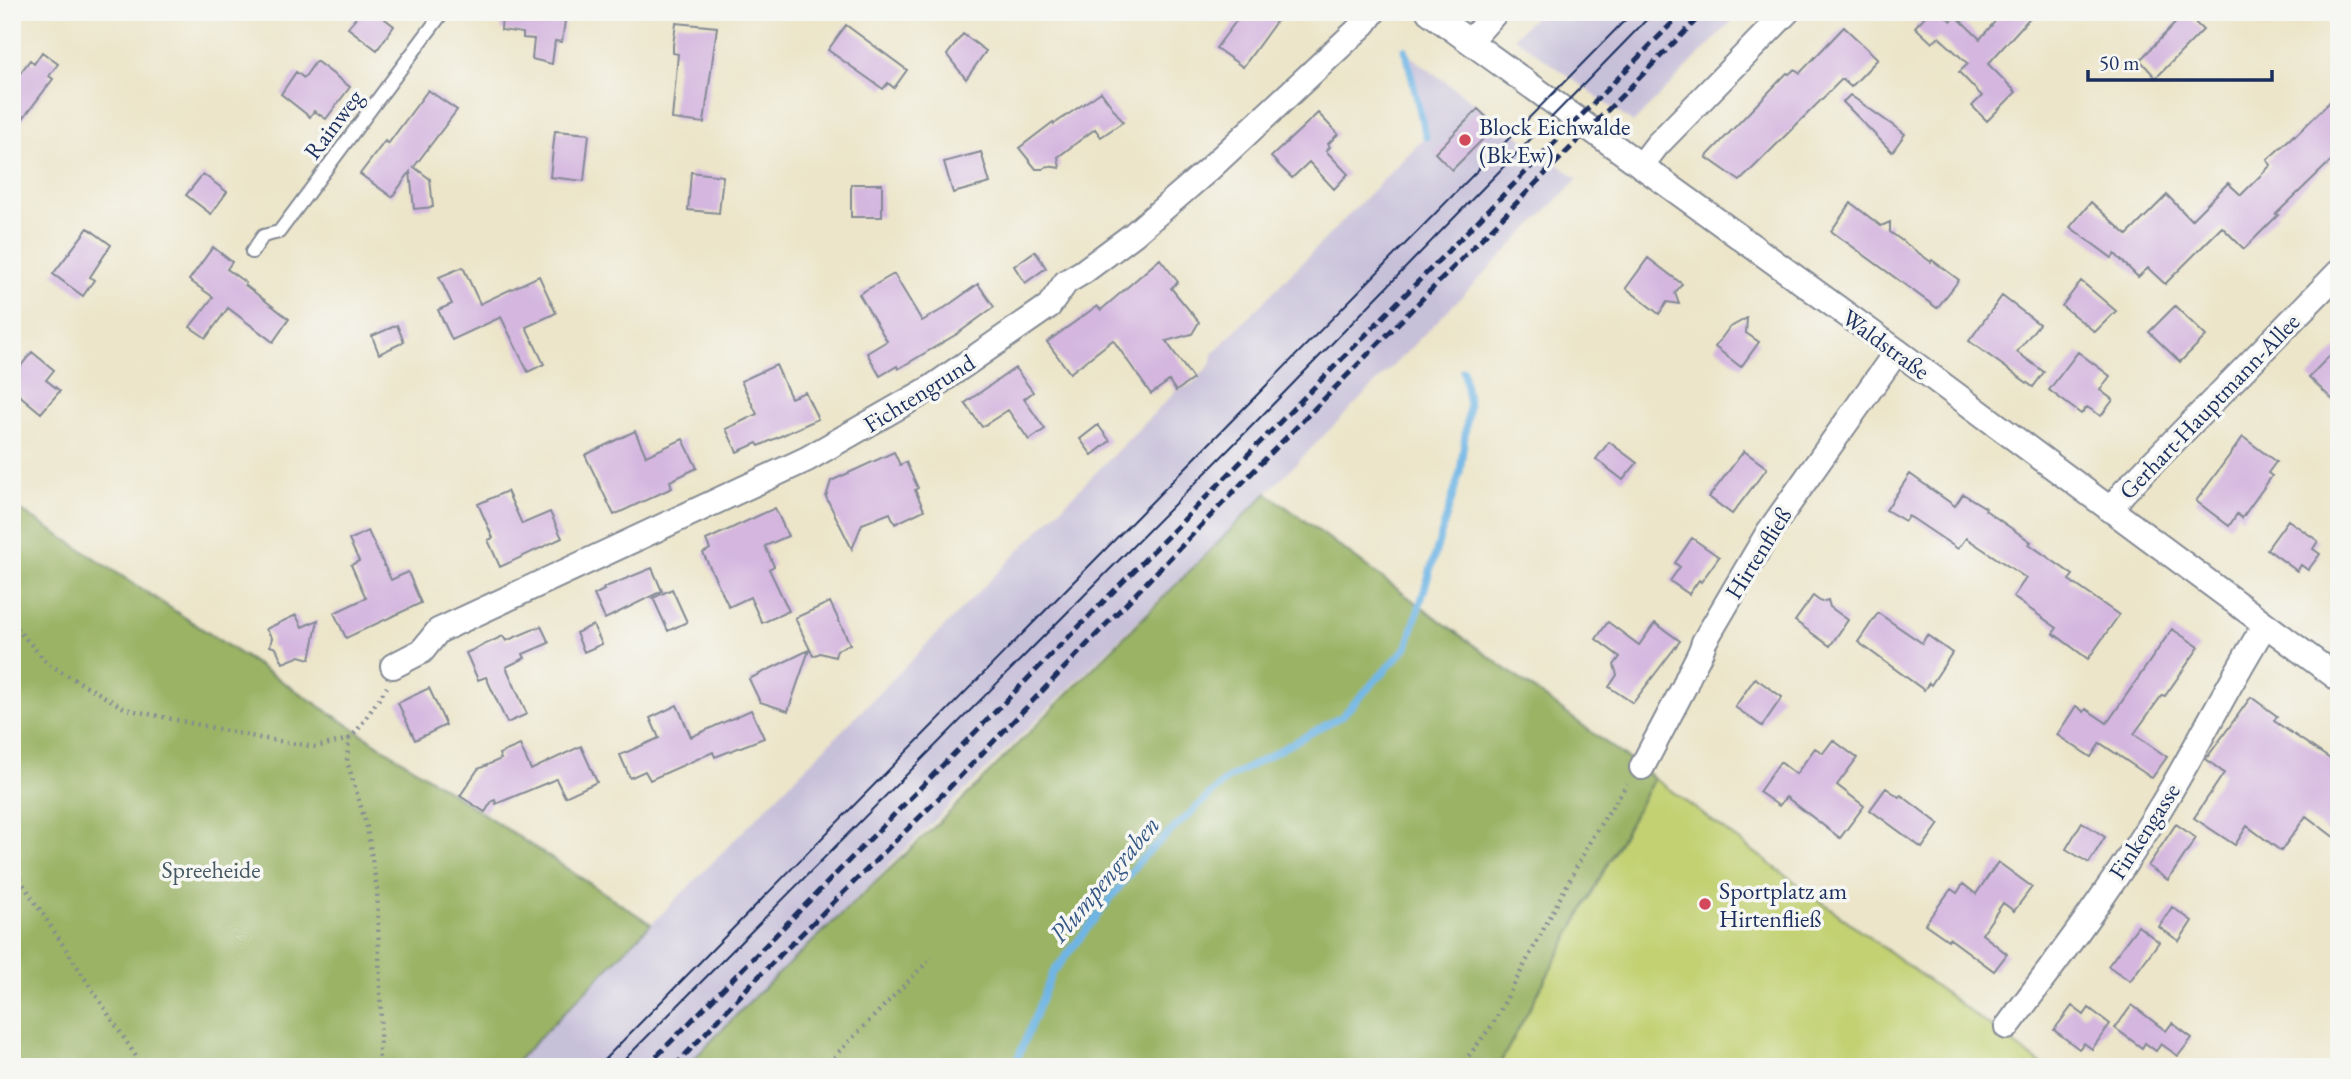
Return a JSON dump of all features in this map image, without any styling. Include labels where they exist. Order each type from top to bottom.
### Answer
[{"type":"street","name":"Fichtengrund","points":[[393,666],[422,652],[438,631],[807,459],[962,368],[1049,306],[1066,282],[1134,234],[1208,170],[1364,24],[1373,12]]},
{"type":"street","name":"Waldstraße","points":[[1429,12],[1896,351],[2339,680]]},
{"type":"street","points":[[1470,41],[1496,12]]},
{"type":"street","points":[[1641,166],[1657,145],[1787,12]]},
{"type":"street","name":"Gerhart-Hauptmann-Allee","points":[[2110,510],[2124,492],[2339,272]]},
{"type":"street","name":"Hirtenfließ","points":[[1642,767],[1700,656],[1704,642],[1768,533],[1896,351]]},
{"type":"street","name":"Finkengasse","points":[[2007,1027],[2095,906],[2163,804],[2265,625]]},
{"type":"lane","name":"Rainweg","points":[[252,252],[263,236],[279,232],[443,12]]},
{"type":"path","points":[[12,624],[48,664],[126,709],[260,738],[316,747],[349,739],[357,731],[390,683],[393,666]]},
{"type":"path","points":[[349,739],[347,761],[367,827],[377,889],[381,1022],[378,1067]]},
{"type":"path","points":[[1460,1067],[1493,1024],[1593,835],[1627,784],[1642,767]]},
{"type":"path","points":[[12,867],[143,1067]]},
{"type":"path","points":[[824,1067],[932,957]]},
{"type":"shaded area","points":[[1539,12],[1741,12],[1633,123],[1514,37]]},
{"type":"shaded area","points":[[1409,55],[1578,179],[1267,493],[685,1067],[511,1067],[1176,391],[1193,384],[1212,363],[1213,353],[1428,134]]},
{"type":"green space","points":[[1267,493],[1654,778],[1498,1067],[686,1067],[755,996],[953,809]]},
{"type":"green space","name":"Spreeheide","points":[[12,505],[651,924],[511,1067],[12,1067]]},
{"type":"green space","name":"Sportplatz am Hirtenfließ","points":[[1654,778],[2045,1067],[1498,1067]]},
{"type":"building","points":[[360,12],[376,12],[394,26],[377,50],[348,28]]},
{"type":"building","points":[[502,12],[566,14],[562,42],[555,41],[552,64],[532,59],[534,39],[523,38],[523,33],[501,30]]},
{"type":"building","points":[[1243,12],[1283,12],[1243,67],[1216,48]]},
{"type":"building","points":[[1929,12],[1941,12],[1951,21],[1956,16],[1980,39],[2003,12],[2035,12],[1988,64],[2016,92],[1987,121],[1972,106],[1982,96],[1959,72],[1968,64],[1939,37],[1932,43],[1915,27]]},
{"type":"building","points":[[2185,13],[2203,30],[2156,78],[2140,60]]},
{"type":"building","points":[[676,23],[717,27],[704,123],[672,119],[678,54],[673,53]]},
{"type":"building","points":[[846,25],[907,70],[894,88],[888,83],[883,89],[828,50]]},
{"type":"building","points":[[1844,27],[1878,59],[1851,87],[1842,79],[1740,181],[1706,157],[1787,73],[1795,69],[1800,73]]},
{"type":"building","points":[[963,34],[986,51],[966,79],[947,55]]},
{"type":"building","points":[[42,52],[58,64],[49,76],[53,79],[12,133],[12,84],[30,60],[34,64]]},
{"type":"building","points":[[316,61],[350,87],[326,119],[314,111],[310,117],[281,94],[296,72],[304,78]]},
{"type":"building","points":[[428,90],[457,110],[414,167],[430,179],[433,207],[414,209],[410,172],[392,197],[360,174],[385,141],[388,144]]},
{"type":"building","points":[[1101,92],[1123,122],[1101,137],[1095,129],[1058,157],[1060,168],[1047,166],[1036,169],[1019,148],[1053,122],[1054,124]]},
{"type":"building","points":[[2339,93],[2339,153],[2244,249],[2222,227],[2165,284],[2148,268],[2138,277],[2115,254],[2112,258],[2070,227],[2091,202],[2127,235],[2167,195],[2191,220],[2228,183],[2241,195],[2271,165],[2267,160]]},
{"type":"building","points":[[1850,95],[1905,134],[1892,152],[1843,102]]},
{"type":"building","name":"Block Eichwalde (Bk Ew)","points":[[1478,109],[1496,126],[1452,170],[1435,153]]},
{"type":"building","points":[[1318,113],[1338,134],[1328,144],[1330,147],[1326,151],[1348,174],[1334,189],[1309,162],[1292,178],[1271,157]]},
{"type":"building","points":[[555,131],[589,134],[584,181],[550,177]]},
{"type":"building","points":[[981,152],[990,183],[953,193],[944,162]]},
{"type":"building","points":[[691,172],[723,176],[719,213],[688,210]]},
{"type":"building","points":[[203,174],[227,192],[211,214],[186,195]]},
{"type":"building","points":[[851,184],[882,184],[882,217],[851,217]]},
{"type":"building","points":[[1851,203],[1881,226],[1890,222],[1890,232],[1959,280],[1937,308],[1831,231]]},
{"type":"building","points":[[88,228],[111,245],[90,277],[94,280],[83,296],[53,274]]},
{"type":"building","points":[[213,247],[232,262],[227,269],[289,319],[273,342],[228,308],[206,338],[190,327],[213,297],[189,280]]},
{"type":"building","points":[[1035,251],[1046,268],[1025,283],[1014,266]]},
{"type":"building","points":[[1648,258],[1682,284],[1675,293],[1679,304],[1667,302],[1659,314],[1626,288]]},
{"type":"building","points":[[1160,259],[1178,282],[1171,288],[1199,322],[1192,334],[1166,341],[1193,379],[1176,391],[1169,381],[1151,394],[1113,340],[1070,373],[1047,342],[1097,306],[1101,310]]},
{"type":"building","points":[[463,267],[480,304],[539,276],[556,313],[526,327],[544,364],[528,372],[501,317],[452,340],[438,310],[452,304],[439,277]]},
{"type":"building","points":[[894,274],[922,321],[978,284],[994,307],[957,334],[898,369],[897,366],[880,376],[867,353],[887,341],[859,294]]},
{"type":"building","points":[[2081,281],[2116,311],[2095,332],[2062,306]]},
{"type":"building","points":[[2002,296],[2039,324],[2017,352],[2044,372],[2033,387],[1969,341]]},
{"type":"building","points":[[2175,306],[2206,336],[2180,362],[2149,332]]},
{"type":"building","points":[[1747,318],[1746,333],[1759,342],[1741,367],[1715,347],[1729,328]]},
{"type":"building","points":[[397,325],[404,342],[379,354],[372,336]]},
{"type":"building","points":[[2339,346],[2339,406],[2309,377]]},
{"type":"building","points":[[32,352],[54,370],[46,380],[60,391],[41,413],[12,389],[12,377]]},
{"type":"building","points":[[2078,352],[2110,376],[2100,390],[2113,400],[2101,416],[2087,407],[2081,414],[2049,390]]},
{"type":"building","points":[[776,365],[791,398],[805,392],[818,419],[759,446],[757,443],[737,452],[726,429],[757,414],[741,381]]},
{"type":"building","points":[[1015,368],[1033,392],[1024,399],[1045,429],[1029,440],[1008,410],[982,427],[965,403]]},
{"type":"building","points":[[1098,425],[1110,441],[1092,455],[1080,439]]},
{"type":"building","points":[[635,431],[646,456],[683,439],[697,468],[670,481],[672,488],[614,515],[585,455]]},
{"type":"building","points":[[2243,437],[2276,462],[2268,473],[2272,476],[2242,518],[2237,514],[2229,526],[2196,501]]},
{"type":"building","points":[[1609,442],[1637,463],[1623,480],[1596,459]]},
{"type":"building","points":[[1744,451],[1767,468],[1732,514],[1709,497]]},
{"type":"building","points":[[894,452],[900,465],[906,462],[918,488],[915,490],[924,510],[895,524],[890,513],[862,524],[852,549],[826,497],[831,481]]},
{"type":"building","points":[[1910,474],[1955,506],[1963,494],[1986,508],[1985,510],[2031,542],[2029,544],[2073,575],[2069,580],[2119,615],[2088,659],[2053,633],[2057,628],[2013,597],[2026,578],[1966,538],[1958,549],[1912,518],[1908,516],[1905,521],[1886,510]]},
{"type":"building","points":[[507,491],[522,524],[550,512],[562,538],[500,567],[488,540],[493,538],[478,504]]},
{"type":"building","points":[[775,508],[788,536],[765,546],[774,566],[769,569],[789,611],[762,623],[750,597],[729,607],[703,553],[710,549],[706,540]]},
{"type":"building","points":[[2288,520],[2318,541],[2313,549],[2320,554],[2308,570],[2301,565],[2297,571],[2267,549]]},
{"type":"building","points":[[368,531],[391,580],[408,572],[421,603],[346,638],[334,613],[366,598],[351,565],[359,561],[349,540]]},
{"type":"building","points":[[1692,538],[1719,557],[1689,594],[1670,581],[1680,567],[1675,563]]},
{"type":"building","points":[[652,568],[662,591],[605,619],[594,595],[604,590],[603,588]]},
{"type":"building","points":[[672,589],[687,622],[668,631],[653,598]]},
{"type":"building","points":[[1813,596],[1821,602],[1828,600],[1830,607],[1848,620],[1830,646],[1795,621]]},
{"type":"building","points":[[830,602],[850,644],[837,650],[835,657],[820,653],[813,656],[795,618]]},
{"type":"building","points":[[1878,613],[1922,643],[1927,635],[1952,653],[1931,685],[1929,683],[1924,690],[1858,642]]},
{"type":"building","points":[[296,615],[302,627],[318,620],[310,659],[300,656],[283,663],[276,648],[270,646],[272,638],[266,629]]},
{"type":"building","points":[[1608,622],[1639,645],[1655,623],[1680,641],[1633,703],[1609,687],[1617,675],[1614,665],[1620,657],[1596,639]]},
{"type":"building","points":[[593,625],[602,644],[584,652],[576,633]]},
{"type":"building","points":[[541,626],[549,643],[523,654],[525,658],[506,667],[527,714],[507,723],[486,677],[478,680],[466,653],[503,636],[506,641]]},
{"type":"building","points":[[2172,629],[2199,647],[2134,734],[2167,757],[2152,778],[2100,743],[2091,757],[2057,735],[2076,706],[2084,712],[2086,709],[2107,723]]},
{"type":"building","points":[[809,650],[788,711],[760,702],[749,679]]},
{"type":"building","points":[[1755,678],[1782,697],[1762,726],[1735,707]]},
{"type":"building","points":[[429,688],[446,725],[415,740],[398,703]]},
{"type":"building","points":[[2251,697],[2277,716],[2274,721],[2339,765],[2339,841],[2306,816],[2281,851],[2247,826],[2235,845],[2194,818],[2224,773],[2206,759]]},
{"type":"building","points":[[677,705],[691,737],[751,710],[764,738],[715,757],[713,752],[650,780],[645,771],[630,778],[620,755],[659,738],[650,718]]},
{"type":"building","points":[[1833,740],[1857,758],[1837,785],[1864,806],[1840,838],[1786,797],[1779,806],[1759,792],[1780,762],[1796,774],[1815,748],[1823,753]]},
{"type":"building","points":[[520,745],[531,770],[581,746],[597,782],[565,797],[556,779],[496,804],[495,800],[492,801],[485,812],[460,796],[478,769],[501,759],[499,754]]},
{"type":"building","points":[[1886,788],[1899,797],[1901,795],[1939,824],[1922,848],[1870,810]]},
{"type":"building","points":[[2082,822],[2105,837],[2089,863],[2066,849]]},
{"type":"building","points":[[2176,824],[2196,838],[2168,880],[2148,866]]},
{"type":"building","points":[[1998,862],[2032,887],[2014,911],[2003,903],[1982,934],[2007,954],[1994,971],[1925,924],[1951,889],[1957,893],[1963,884],[1976,894]]},
{"type":"building","points":[[2172,907],[2192,921],[2179,941],[2159,927]]},
{"type":"building","points":[[2138,926],[2159,942],[2130,981],[2108,966]]},
{"type":"building","points":[[2132,1005],[2166,1031],[2172,1023],[2192,1038],[2178,1056],[2161,1044],[2156,1051],[2145,1043],[2142,1048],[2115,1028]]},
{"type":"building","points":[[2072,1006],[2084,1015],[2089,1008],[2110,1024],[2092,1049],[2084,1043],[2079,1049],[2054,1030]]},
{"type":"waterway","name":"Plumpengraben","points":[[1405,49],[1426,137]]},
{"type":"waterway","name":"Plumpengraben","points":[[1014,1067],[1052,974],[1141,859],[1227,779],[1342,716],[1407,647],[1460,472],[1469,405],[1463,370]]},
{"type":"tram line","points":[[597,1067],[1633,12]]},
{"type":"tram line","points":[[617,1067],[1244,434],[1654,12]]},
{"type":"railway","points":[[646,1067],[1683,12]]},
{"type":"railway","points":[[674,1067],[751,984],[948,789],[1269,455],[1704,12]]},
{"type":"place","name":"Block Eichwalde (Bk Ew)","points":[[1465,140]]},
{"type":"place","name":"Sportplatz am Hirtenfließ","points":[[1705,904]]}]
